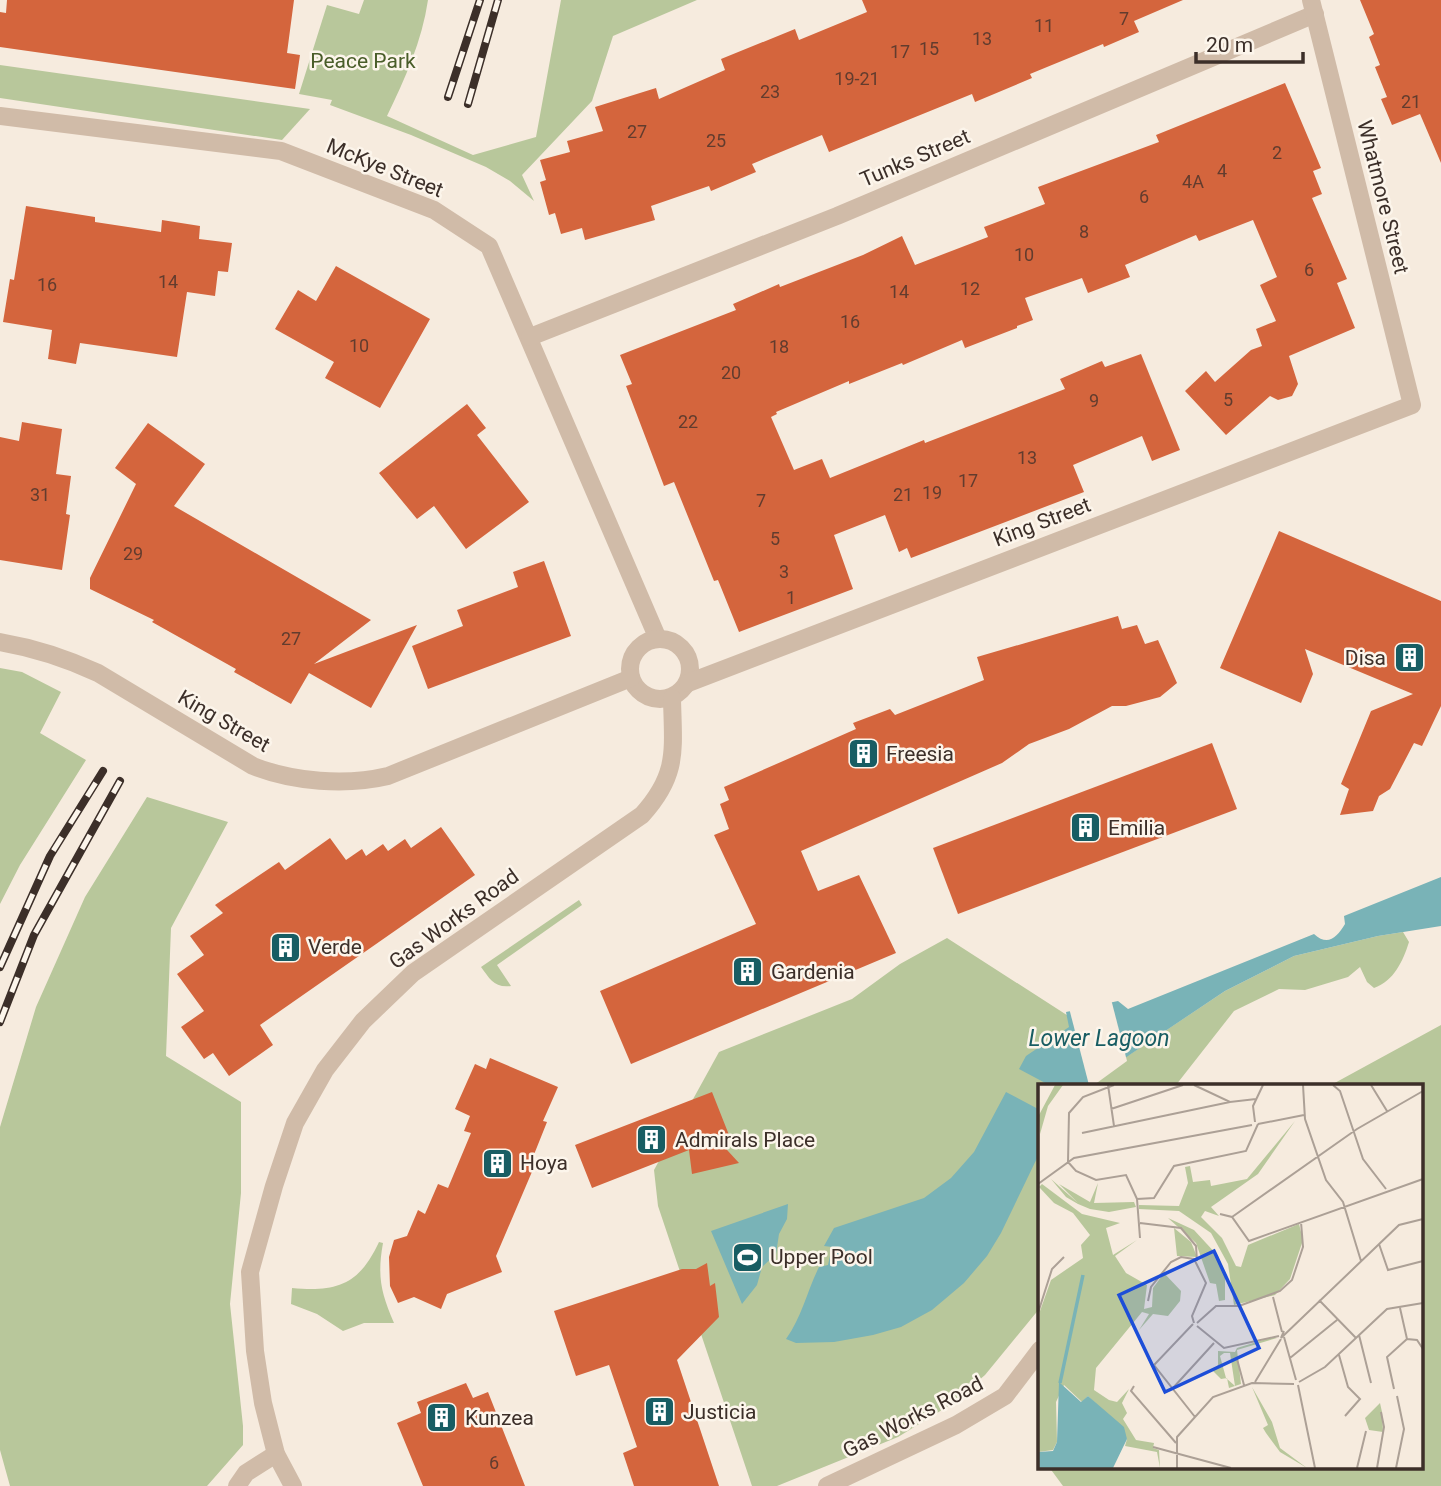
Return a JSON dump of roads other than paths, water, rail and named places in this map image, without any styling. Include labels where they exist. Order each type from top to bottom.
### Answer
[{"type":"street","name":"Tunks Street","points":[[530,337],[837,216],[1313,7]]},
{"type":"street","name":"Whatmore Street","points":[[1313,7],[1412,404]]},
{"type":"street","name":"McKye Street","points":[[0,116],[281,151],[434,210],[489,246],[658,639]]},
{"type":"street","name":"King Street","points":[[688,682],[1412,404]]},
{"type":"street","points":[[658,639],[678,645],[686,653],[691,672],[688,682],[684,689],[671,698],[652,698],[642,694],[631,678],[630,668],[642,645],[658,639]]},
{"type":"street","name":"King Street","points":[[0,642],[41,650],[98,673],[253,766],[274,774],[344,781],[372,780],[388,776],[631,678]]},
{"type":"street","name":"Gas Works Road","points":[[293,1486],[276,1454],[263,1402],[255,1351],[250,1272],[295,1123],[325,1070],[348,1040],[363,1021],[413,973],[642,815],[664,786],[673,755],[671,698]]},
{"type":"street","name":"Gas Works Road","points":[[827,1486],[956,1425],[1005,1396],[1038,1353]]},
{"type":"street","points":[[237,1486],[246,1473],[276,1454]]},
{"type":"water","name":"Lower Lagoon","points":[[1441,877],[1441,926],[1378,936],[1294,956],[1225,991],[1090,1084],[1047,1084],[1019,1069],[1026,1056],[1069,1027],[1066,1012],[1118,1001],[1128,1009],[1314,934],[1324,940],[1332,939],[1345,924],[1344,916]]},
{"type":"water","points":[[1006,1092],[1038,1109],[1038,1156],[1001,1233],[987,1256],[964,1283],[932,1310],[901,1327],[834,1342],[796,1343],[786,1339],[819,1267],[828,1265],[832,1247],[824,1246],[834,1228],[924,1198],[951,1178],[974,1152]]},
{"type":"water","name":"Upper Pool","points":[[788,1204],[787,1219],[779,1234],[776,1254],[762,1267],[757,1285],[742,1304],[711,1231]]},
{"type":"railway","points":[[448,97],[480,0]]},
{"type":"railway","points":[[468,104],[498,0]]},
{"type":"railway","points":[[0,967],[50,856],[103,771]]},
{"type":"railway","points":[[0,1022],[34,935],[120,781]]},
{"type":"place","name":"Disa","points":[[1409,658]]},
{"type":"place","name":"Freesia","points":[[863,754]]},
{"type":"place","name":"Emilia","points":[[1085,828]]},
{"type":"place","name":"Verde","points":[[285,947]]},
{"type":"place","name":"Gardenia","points":[[748,972]]},
{"type":"place","name":"Admirals Place","points":[[652,1140]]},
{"type":"place","name":"Hoya","points":[[497,1163]]},
{"type":"place","name":"Upper Pool","points":[[747,1257]]},
{"type":"place","name":"Justicia","points":[[660,1412]]},
{"type":"place","name":"Kunzea","points":[[442,1418]]},
{"type":"park label","name":"Peace Park","points":[[363,61]]}]
